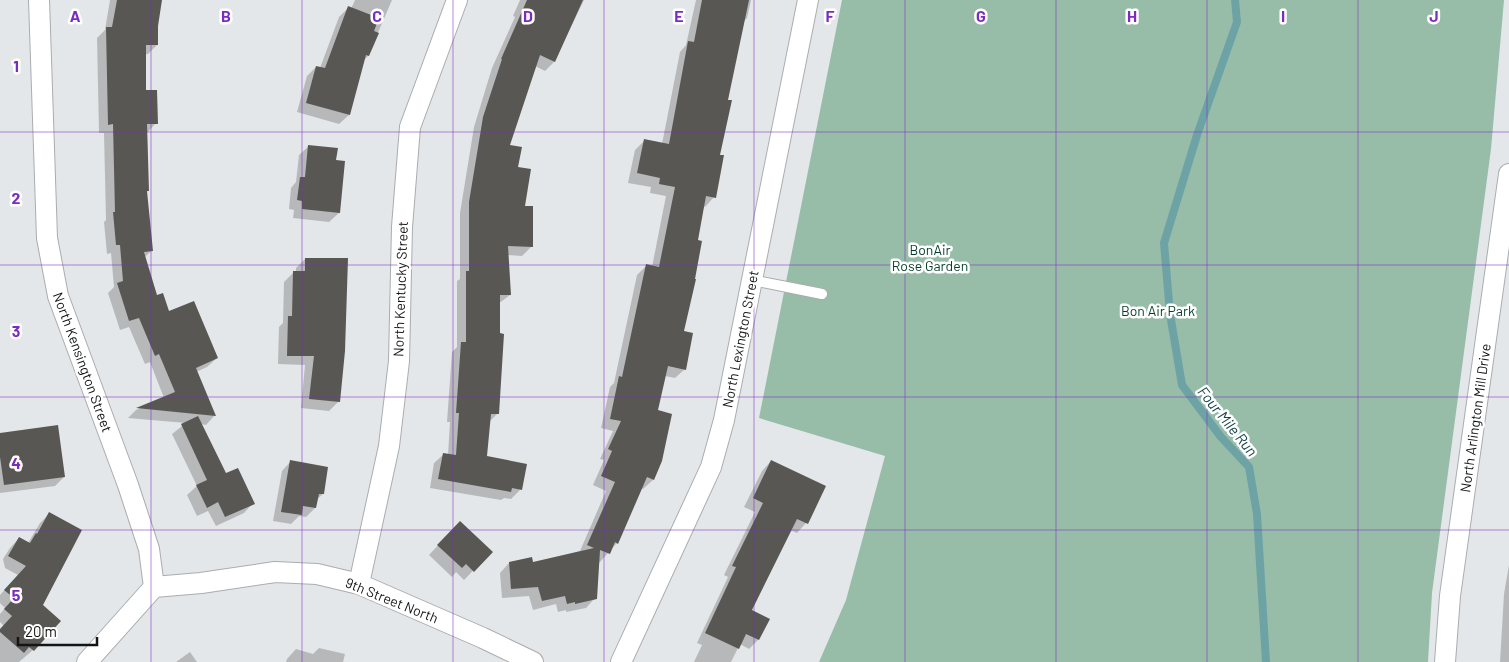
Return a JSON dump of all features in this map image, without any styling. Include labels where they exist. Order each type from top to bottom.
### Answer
[{"type":"street","name":"North Kensington Street","points":[[39,0],[47,238],[58,296],[128,485],[149,549],[154,587]]},
{"type":"street","name":"North Kentucky Street","points":[[359,584],[389,446],[399,360],[402,227],[410,127],[457,0]]},
{"type":"street","name":"North Lexington Street","points":[[621,662],[711,467],[724,420],[808,0]]},
{"type":"street","name":"North Arlington Mill Drive","points":[[1445,662],[1450,596],[1509,174]]},
{"type":"street","name":"9th Street North","points":[[154,587],[201,583],[275,572],[318,574],[359,584],[533,662]]},
{"type":"street","points":[[88,662],[154,587]]},
{"type":"lane","points":[[752,280],[822,294]]},
{"type":"green space","name":"Bon Air Park","points":[[842,0],[1504,0],[1491,149],[1432,593],[1428,662],[819,662],[846,600],[885,456],[759,418]]},
{"type":"building","points":[[117,0],[162,0],[158,26],[158,45],[146,45],[146,90],[157,90],[158,124],[147,124],[149,191],[147,191],[153,251],[144,252],[157,295],[163,293],[169,311],[194,301],[218,358],[196,368],[216,416],[136,408],[175,392],[159,354],[155,356],[139,318],[129,321],[117,283],[123,281],[120,245],[116,245],[113,212],[115,212],[113,124],[108,125],[106,27],[112,27]]},
{"type":"building","points":[[527,0],[583,0],[555,62],[540,55],[510,145],[522,147],[518,167],[531,169],[525,206],[533,206],[533,247],[508,246],[511,295],[500,295],[500,333],[504,334],[499,414],[491,414],[487,456],[527,464],[522,490],[512,488],[511,492],[438,479],[443,453],[456,455],[459,413],[456,413],[461,342],[466,342],[466,271],[469,271],[469,202],[483,117],[501,59]]},
{"type":"building","points":[[702,0],[749,0],[728,100],[732,100],[720,155],[724,155],[716,198],[706,196],[698,240],[702,241],[696,279],[684,331],[693,333],[686,370],[668,366],[658,410],[672,414],[662,461],[654,480],[647,477],[618,544],[615,542],[610,554],[600,550],[597,599],[575,604],[575,602],[567,604],[565,596],[542,601],[538,587],[511,589],[509,562],[532,557],[533,562],[594,548],[587,545],[615,482],[601,476],[612,451],[608,449],[621,421],[610,419],[619,376],[622,377],[646,264],[659,267],[675,187],[659,184],[660,178],[637,173],[644,139],[669,144],[688,41],[694,42]]},
{"type":"building","points":[[348,6],[379,18],[374,31],[379,33],[369,56],[366,55],[350,115],[306,103],[316,66],[325,68]]},
{"type":"building","points":[[308,145],[338,148],[336,160],[345,161],[340,213],[302,209],[302,201],[297,200],[300,177],[305,177]]},
{"type":"building","points":[[305,258],[348,258],[345,351],[340,402],[309,399],[314,356],[287,356],[288,316],[292,316],[293,271],[305,271]]},
{"type":"building","points":[[198,416],[226,473],[238,468],[255,504],[225,517],[218,502],[207,508],[196,485],[207,480],[181,424]]},
{"type":"building","points":[[58,425],[65,477],[4,485],[0,457],[0,433]]},
{"type":"building","points":[[290,460],[328,467],[324,494],[319,494],[316,508],[303,506],[302,515],[281,512]]},
{"type":"building","points":[[771,460],[826,486],[808,524],[797,519],[752,610],[770,619],[759,640],[746,634],[739,649],[705,633],[736,567],[732,566],[763,503],[753,498]]},
{"type":"building","points":[[49,512],[82,530],[43,605],[61,621],[34,651],[29,647],[24,653],[0,632],[0,629],[12,616],[4,609],[14,598],[4,590],[26,566],[8,556],[19,537],[30,543]]},
{"type":"building","points":[[460,521],[493,552],[474,572],[466,564],[462,568],[437,545]]},
{"type":"waterway","name":"Four Mile Run","points":[[1235,0],[1237,22],[1197,135],[1164,243],[1170,314],[1182,385],[1221,437],[1249,467],[1257,514],[1266,662]]},
{"type":"park label","name":"BonAir Rose Garden","points":[[930,258]]}]
